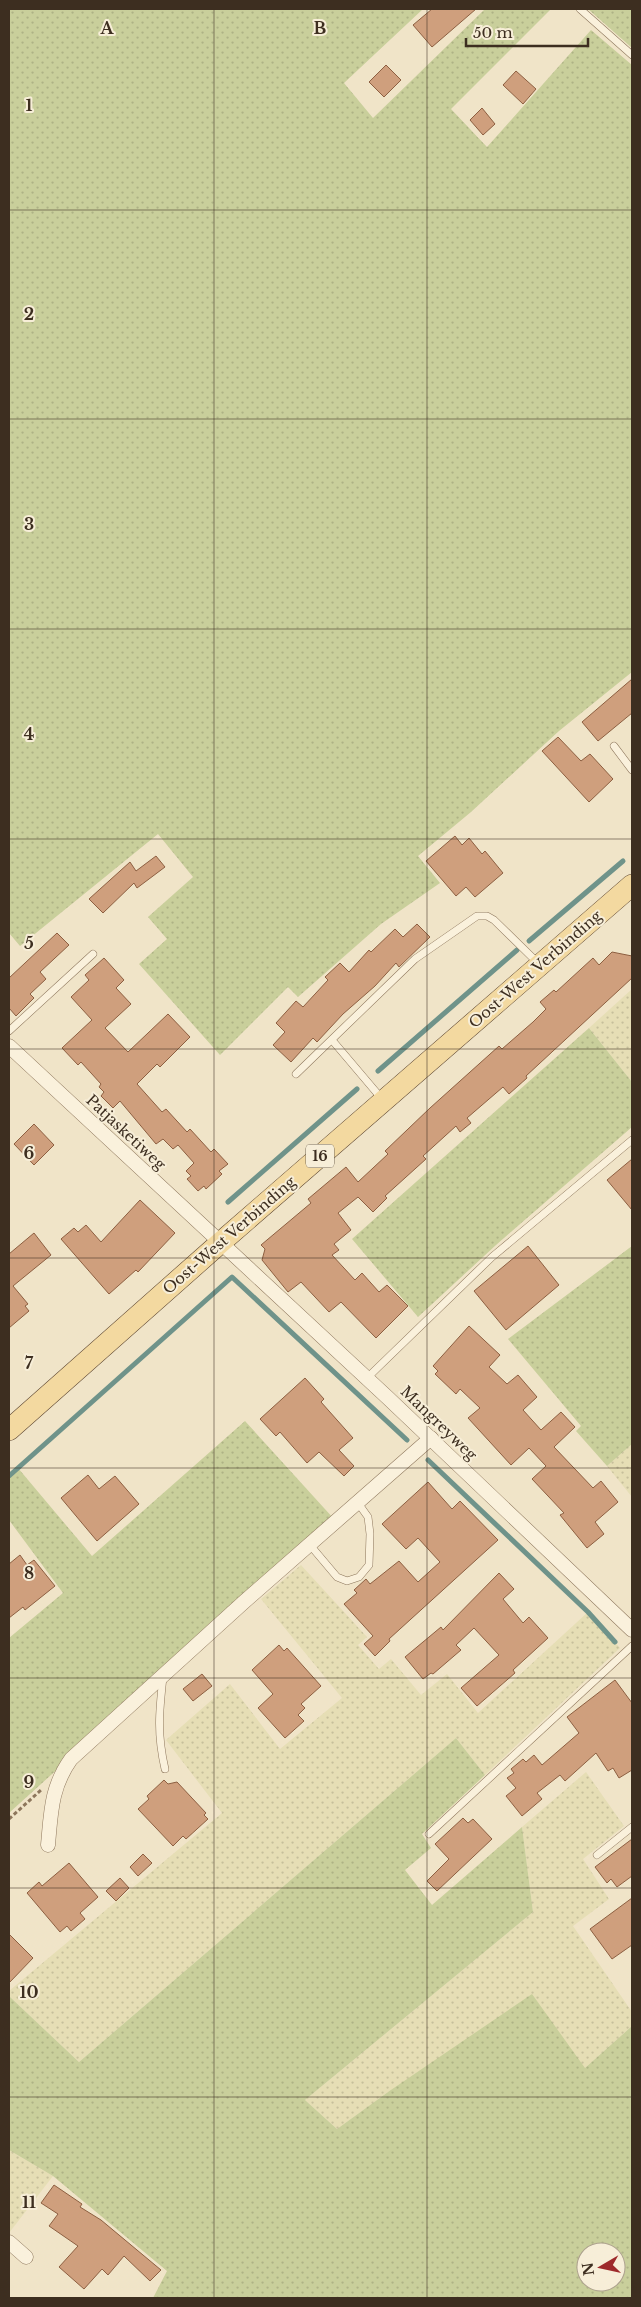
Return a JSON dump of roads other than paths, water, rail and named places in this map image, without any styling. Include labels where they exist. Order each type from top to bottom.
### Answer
[{"type":"main road","name":"Oost-West Verbinding","points":[[9,1430],[220,1243],[632,885]]},
{"type":"street","name":"Patjasketiweg","points":[[9,1046],[220,1243]]},
{"type":"street","name":"Mangreyweg","points":[[220,1243],[243,1262],[431,1438],[632,1630]]},
{"type":"street","points":[[48,1845],[53,1794],[62,1771],[71,1759],[431,1438]]},
{"type":"street","points":[[9,2242],[26,2257]]},
{"type":"lane","points":[[580,9],[632,55]]},
{"type":"lane","points":[[614,746],[632,770]]},
{"type":"lane","points":[[296,1074],[415,958],[477,916],[487,916],[494,920],[540,965]]},
{"type":"lane","points":[[9,1031],[93,954]]},
{"type":"lane","points":[[332,1040],[384,1101]]},
{"type":"lane","points":[[367,1378],[492,1258],[632,1140]]},
{"type":"lane","points":[[310,1545],[337,1577],[347,1581],[358,1577],[369,1565],[370,1553],[368,1517],[358,1503]]},
{"type":"lane","points":[[429,1834],[632,1646]]},
{"type":"lane","points":[[163,1676],[159,1710],[159,1741],[165,1769]]},
{"type":"lane","points":[[597,1855],[632,1827]]},
{"type":"waterway","points":[[529,941],[623,861]]},
{"type":"waterway","points":[[378,1071],[517,950]]},
{"type":"waterway","points":[[228,1202],[357,1089]]},
{"type":"waterway","points":[[9,1476],[232,1277],[407,1440]]},
{"type":"waterway","points":[[428,1460],[588,1612],[615,1642]]}]
